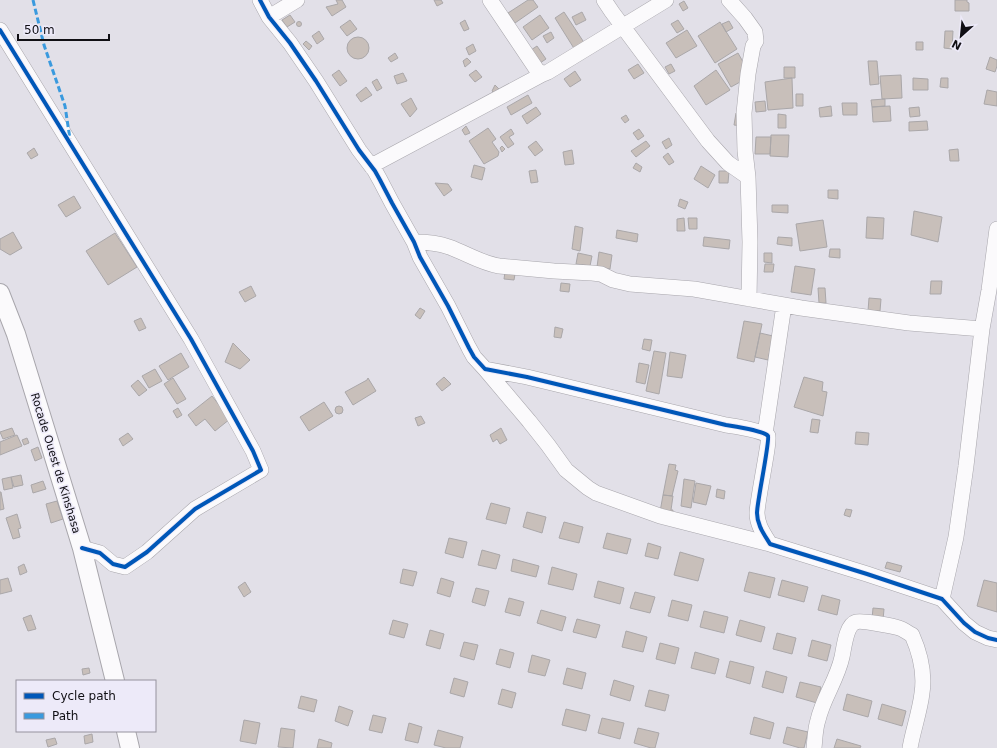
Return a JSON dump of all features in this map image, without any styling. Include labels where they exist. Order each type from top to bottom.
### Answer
[{"type":"main road","name":"Rocade Ouest de Kinshasa","points":[[0,293],[16,334],[82,548],[115,680]]},
{"type":"main road","points":[[126,732],[130,748]]},
{"type":"street","points":[[260,0],[269,17],[290,43],[316,81],[359,150],[380,180],[474,357],[529,421],[566,470],[596,493],[660,516],[770,544],[942,599],[964,623],[975,632],[997,640]]},
{"type":"street","points":[[269,17],[297,0]]},
{"type":"street","points":[[490,0],[537,70],[543,74]]},
{"type":"street","points":[[604,0],[708,141],[728,163],[748,177]]},
{"type":"street","points":[[371,166],[548,72],[666,0]]},
{"type":"street","points":[[729,0],[755,32],[756,41],[753,46],[748,74],[744,113],[750,242],[749,299]]},
{"type":"street","points":[[0,30],[191,339],[254,451],[261,470],[194,508],[147,552],[125,566],[113,564],[100,554],[82,548]]},
{"type":"street","points":[[942,599],[956,537],[982,329],[997,229]]},
{"type":"street","points":[[414,242],[428,242],[447,246],[467,254],[481,262],[491,265],[601,274],[613,280],[630,284],[694,289],[784,305],[909,323],[982,329]]},
{"type":"street","points":[[765,434],[784,305]]},
{"type":"street","points":[[485,369],[534,379],[726,425],[758,431],[765,434],[769,440],[757,513],[759,525],[770,544]]},
{"type":"street","points":[[814,748],[822,706],[838,670],[849,627],[856,622],[863,621],[899,628],[912,635],[917,646],[922,675],[922,692],[910,748]]},
{"type":"building","points":[[336,0],[342,0],[346,7],[332,16],[326,7],[338,4]]},
{"type":"building","points":[[434,0],[441,0],[443,3],[437,6]]},
{"type":"building","points":[[528,0],[533,0],[538,7],[515,23],[508,13]]},
{"type":"building","points":[[955,0],[967,0],[969,3],[969,11],[955,11]]},
{"type":"building","points":[[684,1],[688,8],[683,11],[679,4]]},
{"type":"building","points":[[564,12],[585,44],[575,50],[555,18]]},
{"type":"building","points":[[582,12],[586,20],[576,25],[572,17]]},
{"type":"building","points":[[290,15],[295,22],[287,27],[282,20]]},
{"type":"building","points":[[540,15],[549,28],[532,40],[523,27]]},
{"type":"building","points":[[350,20],[357,29],[347,36],[340,27]]},
{"type":"building","points":[[465,20],[469,29],[464,31],[460,23]]},
{"type":"building","points":[[678,20],[684,29],[677,33],[671,24]]},
{"type":"building","points":[[729,21],[733,28],[726,32],[722,24]]},
{"type":"building","points":[[297,22],[301,22],[301,26],[297,26]]},
{"type":"building","points":[[720,22],[737,49],[715,63],[698,36]]},
{"type":"building","points":[[687,30],[697,46],[676,58],[666,43]]},
{"type":"building","points":[[319,31],[324,39],[317,44],[312,36]]},
{"type":"building","points":[[945,31],[953,31],[952,49],[944,48]]},
{"type":"building","points":[[551,32],[554,38],[547,43],[543,36]]},
{"type":"building","points":[[358,37],[366,40],[369,48],[366,56],[358,59],[350,56],[347,48],[350,40]]},
{"type":"building","points":[[306,41],[312,46],[309,50],[303,44]]},
{"type":"building","points":[[916,42],[923,42],[923,50],[916,50]]},
{"type":"building","points":[[473,44],[476,51],[469,55],[466,48]]},
{"type":"building","points":[[537,46],[546,59],[537,65],[528,52]]},
{"type":"building","points":[[395,53],[398,58],[391,62],[388,58]]},
{"type":"building","points":[[738,53],[751,76],[731,87],[718,64]]},
{"type":"building","points":[[990,57],[997,60],[995,72],[986,69]]},
{"type":"building","points":[[467,58],[471,62],[465,67],[463,61]]},
{"type":"building","points":[[868,61],[877,61],[879,84],[870,85]]},
{"type":"building","points":[[638,64],[644,73],[634,79],[628,70]]},
{"type":"building","points":[[671,64],[675,71],[669,74],[665,67]]},
{"type":"building","points":[[784,67],[795,67],[795,78],[784,78]]},
{"type":"building","points":[[339,70],[347,81],[340,86],[332,75]]},
{"type":"building","points":[[476,70],[482,77],[475,82],[469,75]]},
{"type":"building","points":[[716,70],[730,90],[706,105],[694,86]]},
{"type":"building","points":[[575,71],[581,80],[570,87],[564,79]]},
{"type":"building","points":[[403,73],[407,81],[397,84],[394,76]]},
{"type":"building","points":[[901,75],[902,98],[882,99],[880,76]]},
{"type":"building","points":[[792,78],[793,108],[768,110],[765,82]]},
{"type":"building","points":[[913,78],[928,79],[928,90],[913,90]]},
{"type":"building","points":[[941,78],[948,78],[948,88],[940,87]]},
{"type":"building","points":[[377,79],[382,88],[377,91],[372,82]]},
{"type":"building","points":[[495,85],[500,90],[496,95],[492,91]]},
{"type":"building","points":[[366,87],[372,95],[361,102],[356,95]]},
{"type":"building","points":[[987,90],[997,92],[997,106],[984,104]]},
{"type":"building","points":[[796,94],[803,94],[803,106],[796,106]]},
{"type":"building","points":[[528,95],[532,103],[511,115],[507,107]]},
{"type":"building","points":[[411,98],[417,109],[410,117],[401,104]]},
{"type":"building","points":[[885,99],[885,106],[872,107],[871,100]]},
{"type":"building","points":[[765,101],[766,111],[756,112],[755,102]]},
{"type":"building","points":[[842,103],[857,103],[857,115],[843,115]]},
{"type":"building","points":[[831,106],[832,116],[820,117],[819,108]]},
{"type":"building","points":[[890,106],[891,121],[873,122],[872,107]]},
{"type":"building","points":[[536,107],[541,114],[527,124],[522,116]]},
{"type":"building","points":[[919,107],[920,116],[910,117],[909,108]]},
{"type":"building","points":[[736,113],[744,114],[742,126],[734,125]]},
{"type":"building","points":[[778,114],[786,115],[786,128],[778,128]]},
{"type":"building","points":[[626,115],[629,120],[625,123],[621,118]]},
{"type":"building","points":[[927,121],[928,130],[909,131],[909,122]]},
{"type":"building","points":[[466,126],[470,133],[465,135],[462,130]]},
{"type":"building","points":[[488,128],[496,139],[492,142],[499,152],[498,156],[484,164],[469,141]]},
{"type":"building","points":[[511,129],[514,134],[509,137],[514,144],[508,148],[500,137]]},
{"type":"building","points":[[639,129],[644,136],[638,140],[633,133]]},
{"type":"building","points":[[771,135],[789,135],[788,157],[770,156]]},
{"type":"building","points":[[756,137],[771,137],[770,154],[755,154]]},
{"type":"building","points":[[669,138],[672,145],[666,149],[662,142]]},
{"type":"building","points":[[536,141],[543,150],[535,156],[528,147]]},
{"type":"building","points":[[646,141],[650,146],[636,157],[631,151]]},
{"type":"building","points":[[502,146],[505,149],[502,152],[500,148]]},
{"type":"building","points":[[34,148],[38,155],[31,159],[27,153]]},
{"type":"building","points":[[958,149],[959,161],[950,161],[949,150]]},
{"type":"building","points":[[572,150],[574,164],[565,165],[563,152]]},
{"type":"building","points":[[668,153],[674,162],[669,165],[663,157]]},
{"type":"building","points":[[636,163],[642,167],[640,172],[633,168]]},
{"type":"building","points":[[474,165],[485,168],[482,180],[471,177]]},
{"type":"building","points":[[701,166],[715,175],[708,188],[694,179]]},
{"type":"building","points":[[536,170],[538,182],[531,183],[529,171]]},
{"type":"building","points":[[719,171],[729,171],[728,183],[719,183]]},
{"type":"building","points":[[435,183],[448,184],[452,190],[444,196]]},
{"type":"building","points":[[828,190],[838,190],[838,199],[828,198]]},
{"type":"building","points":[[74,196],[81,208],[66,217],[58,205]]},
{"type":"building","points":[[680,199],[688,202],[685,209],[678,206]]},
{"type":"building","points":[[772,205],[788,205],[788,213],[772,212]]},
{"type":"building","points":[[914,211],[942,217],[938,242],[911,235]]},
{"type":"building","points":[[867,217],[884,218],[883,239],[866,238]]},
{"type":"building","points":[[684,218],[685,231],[677,231],[677,219]]},
{"type":"building","points":[[688,218],[697,218],[697,229],[689,229]]},
{"type":"building","points":[[823,220],[827,247],[800,251],[796,224]]},
{"type":"building","points":[[575,226],[583,228],[580,251],[572,249]]},
{"type":"building","points":[[617,230],[638,234],[637,242],[616,238]]},
{"type":"building","points":[[13,232],[22,248],[10,255],[0,249],[0,239]]},
{"type":"building","points":[[115,233],[137,267],[108,285],[86,251]]},
{"type":"building","points":[[704,237],[730,240],[729,249],[703,246]]},
{"type":"building","points":[[778,237],[792,238],[792,246],[777,244]]},
{"type":"building","points":[[830,249],[840,249],[840,258],[829,257]]},
{"type":"building","points":[[599,252],[612,255],[610,269],[597,267]]},
{"type":"building","points":[[578,253],[592,256],[590,266],[576,264]]},
{"type":"building","points":[[764,253],[772,253],[772,263],[764,262]]},
{"type":"building","points":[[765,264],[774,264],[773,272],[764,272]]},
{"type":"building","points":[[795,266],[815,269],[811,295],[791,292]]},
{"type":"building","points":[[505,272],[515,274],[514,280],[504,279]]},
{"type":"building","points":[[931,281],[942,281],[941,294],[930,294]]},
{"type":"building","points":[[561,283],[570,284],[569,292],[560,291]]},
{"type":"building","points":[[251,286],[256,296],[245,302],[239,292]]},
{"type":"building","points":[[818,288],[825,288],[826,303],[819,303]]},
{"type":"building","points":[[869,298],[881,299],[880,311],[868,311]]},
{"type":"building","points":[[420,308],[425,311],[420,319],[415,315]]},
{"type":"building","points":[[141,318],[146,328],[139,331],[134,321]]},
{"type":"building","points":[[744,321],[762,324],[754,362],[737,358]]},
{"type":"building","points":[[555,327],[563,329],[561,338],[554,337]]},
{"type":"building","points":[[760,333],[773,336],[768,360],[755,357]]},
{"type":"building","points":[[644,339],[652,340],[650,351],[642,349]]},
{"type":"building","points":[[233,343],[250,360],[240,369],[225,362]]},
{"type":"building","points":[[654,351],[666,353],[659,394],[646,391]]},
{"type":"building","points":[[670,352],[686,355],[682,378],[667,376]]},
{"type":"building","points":[[181,353],[189,367],[168,380],[159,366]]},
{"type":"building","points":[[639,363],[649,365],[645,384],[636,382]]},
{"type":"building","points":[[155,369],[162,381],[149,388],[142,376]]},
{"type":"building","points":[[444,377],[451,384],[442,391],[436,384]]},
{"type":"building","points":[[804,377],[823,382],[822,391],[827,392],[823,416],[794,407]]},
{"type":"building","points":[[173,378],[186,399],[177,404],[164,384]]},
{"type":"building","points":[[368,378],[376,391],[353,405],[345,392]]},
{"type":"building","points":[[138,380],[147,390],[139,396],[131,386]]},
{"type":"building","points":[[212,396],[230,419],[215,431],[205,419],[196,426],[188,415]]},
{"type":"building","points":[[324,402],[333,416],[309,431],[300,417]]},
{"type":"building","points":[[337,406],[341,406],[343,410],[341,414],[337,414],[335,412],[335,408]]},
{"type":"building","points":[[178,408],[182,415],[177,418],[173,411]]},
{"type":"building","points":[[421,416],[425,423],[418,426],[415,418]]},
{"type":"building","points":[[812,419],[820,420],[818,433],[810,432]]},
{"type":"building","points":[[12,428],[15,435],[3,439],[0,432]]},
{"type":"building","points":[[501,428],[507,440],[500,444],[497,439],[493,442],[490,435]]},
{"type":"building","points":[[856,432],[869,433],[868,445],[855,444]]},
{"type":"building","points":[[128,433],[133,439],[123,446],[119,439]]},
{"type":"building","points":[[17,435],[22,446],[0,455],[0,442]]},
{"type":"building","points":[[27,438],[29,443],[24,445],[22,440]]},
{"type":"building","points":[[38,447],[42,458],[35,461],[31,450]]},
{"type":"building","points":[[669,464],[676,465],[675,470],[678,471],[672,496],[663,495]]},
{"type":"building","points":[[21,475],[23,485],[14,487],[11,477]]},
{"type":"building","points":[[11,477],[13,488],[4,490],[2,479]]},
{"type":"building","points":[[684,479],[695,481],[691,508],[681,506]]},
{"type":"building","points":[[43,481],[46,489],[33,493],[31,485]]},
{"type":"building","points":[[696,483],[711,486],[706,505],[693,502]]},
{"type":"building","points":[[717,489],[725,491],[724,499],[716,497]]},
{"type":"building","points":[[0,492],[4,509],[0,510]]},
{"type":"building","points":[[663,495],[673,496],[671,510],[673,510],[672,515],[660,512]]},
{"type":"building","points":[[57,501],[63,519],[51,523],[46,504]]},
{"type":"building","points":[[491,503],[510,508],[506,524],[486,519]]},
{"type":"building","points":[[846,509],[852,510],[850,517],[844,515]]},
{"type":"building","points":[[527,512],[546,517],[542,533],[523,527]]},
{"type":"building","points":[[17,514],[21,528],[18,529],[20,537],[13,539],[6,518]]},
{"type":"building","points":[[564,522],[583,527],[579,543],[559,538]]},
{"type":"building","points":[[607,533],[631,539],[627,554],[603,548]]},
{"type":"building","points":[[449,538],[467,542],[463,558],[445,553]]},
{"type":"building","points":[[648,543],[661,547],[658,559],[645,556]]},
{"type":"building","points":[[482,550],[500,555],[496,569],[478,565]]},
{"type":"building","points":[[680,552],[704,559],[698,581],[674,575]]},
{"type":"building","points":[[513,559],[539,566],[536,577],[511,571]]},
{"type":"building","points":[[887,562],[902,566],[900,572],[885,568]]},
{"type":"building","points":[[24,564],[27,572],[20,575],[18,567]]},
{"type":"building","points":[[552,567],[577,574],[573,590],[548,584]]},
{"type":"building","points":[[403,569],[417,572],[413,586],[400,583]]},
{"type":"building","points":[[749,572],[775,578],[770,598],[744,591]]},
{"type":"building","points":[[8,578],[12,591],[0,594],[0,580]]},
{"type":"building","points":[[441,578],[454,582],[450,597],[437,593]]},
{"type":"building","points":[[782,580],[808,587],[804,602],[778,595]]},
{"type":"building","points":[[984,580],[997,583],[997,612],[977,606]]},
{"type":"building","points":[[598,581],[624,588],[620,604],[594,597]]},
{"type":"building","points":[[245,582],[251,592],[244,597],[238,587]]},
{"type":"building","points":[[476,588],[489,591],[485,606],[472,602]]},
{"type":"building","points":[[635,592],[655,597],[650,613],[630,608]]},
{"type":"building","points":[[822,595],[840,600],[837,615],[818,610]]},
{"type":"building","points":[[509,598],[524,602],[520,616],[505,612]]},
{"type":"building","points":[[672,600],[692,605],[688,621],[668,616]]},
{"type":"building","points":[[873,608],[884,609],[883,620],[872,619]]},
{"type":"building","points":[[541,610],[566,617],[562,631],[537,623]]},
{"type":"building","points":[[704,611],[728,617],[724,633],[700,627]]},
{"type":"building","points":[[31,615],[36,629],[28,631],[23,618]]},
{"type":"building","points":[[577,619],[600,625],[596,638],[573,632]]},
{"type":"building","points":[[393,620],[408,624],[404,638],[389,634]]},
{"type":"building","points":[[740,620],[765,627],[761,642],[736,635]]},
{"type":"building","points":[[430,630],[444,634],[440,649],[426,645]]},
{"type":"building","points":[[626,631],[647,637],[643,652],[622,647]]},
{"type":"building","points":[[777,633],[796,638],[792,654],[773,649]]},
{"type":"building","points":[[812,640],[831,645],[827,661],[808,656]]},
{"type":"building","points":[[464,642],[478,645],[474,660],[460,656]]},
{"type":"building","points":[[660,643],[679,648],[675,664],[656,659]]},
{"type":"building","points":[[500,649],[514,653],[510,668],[496,664]]},
{"type":"building","points":[[695,652],[719,659],[715,674],[691,668]]},
{"type":"building","points":[[532,655],[550,660],[545,676],[528,672]]},
{"type":"building","points":[[730,661],[754,667],[750,684],[726,677]]},
{"type":"building","points":[[89,668],[90,673],[83,675],[82,669]]},
{"type":"building","points":[[567,668],[586,673],[582,689],[563,684]]},
{"type":"building","points":[[766,671],[787,677],[783,693],[762,687]]},
{"type":"building","points":[[454,678],[468,682],[464,697],[450,693]]},
{"type":"building","points":[[614,680],[634,686],[630,701],[610,695]]},
{"type":"building","points":[[800,682],[821,687],[817,703],[796,697]]},
{"type":"building","points":[[502,689],[516,693],[512,708],[498,704]]},
{"type":"building","points":[[649,690],[669,695],[665,711],[645,706]]},
{"type":"building","points":[[847,694],[872,701],[868,717],[843,710]]},
{"type":"building","points":[[301,696],[317,700],[314,712],[298,708]]},
{"type":"building","points":[[882,704],[906,711],[902,726],[878,719]]},
{"type":"building","points":[[339,706],[353,711],[348,726],[335,721]]},
{"type":"building","points":[[566,709],[590,715],[586,731],[562,725]]},
{"type":"building","points":[[373,715],[386,718],[382,733],[369,730]]},
{"type":"building","points":[[754,717],[774,723],[770,739],[750,734]]},
{"type":"building","points":[[602,718],[624,723],[620,739],[598,733]]},
{"type":"building","points":[[244,720],[260,723],[256,744],[240,741]]},
{"type":"building","points":[[409,723],[422,727],[418,743],[405,740]]},
{"type":"building","points":[[787,727],[808,732],[804,748],[783,743]]},
{"type":"building","points":[[281,728],[295,730],[293,748],[278,747]]},
{"type":"building","points":[[638,728],[659,733],[655,748],[634,743]]},
{"type":"building","points":[[438,730],[463,737],[460,748],[446,748],[434,745]]},
{"type":"building","points":[[92,734],[93,742],[85,744],[84,736]]},
{"type":"building","points":[[55,738],[57,744],[48,747],[46,740]]},
{"type":"building","points":[[319,739],[332,743],[331,748],[317,748]]},
{"type":"building","points":[[837,739],[861,746],[860,748],[834,748]]},
{"type":"marked path","points":[[33,0],[44,45],[65,106],[70,139]]},
{"type":"cycle path","points":[[260,0],[269,17],[290,43],[316,81],[359,150],[375,171],[469,348],[474,357],[485,369],[527,377],[765,434],[768,436],[768,440],[757,517],[763,533],[770,544],[942,599],[964,623],[975,632],[997,640]]},
{"type":"cycle path","points":[[0,30],[191,339],[253,451],[261,470],[195,509],[147,552],[125,567],[113,564],[100,553],[82,548]]}]
